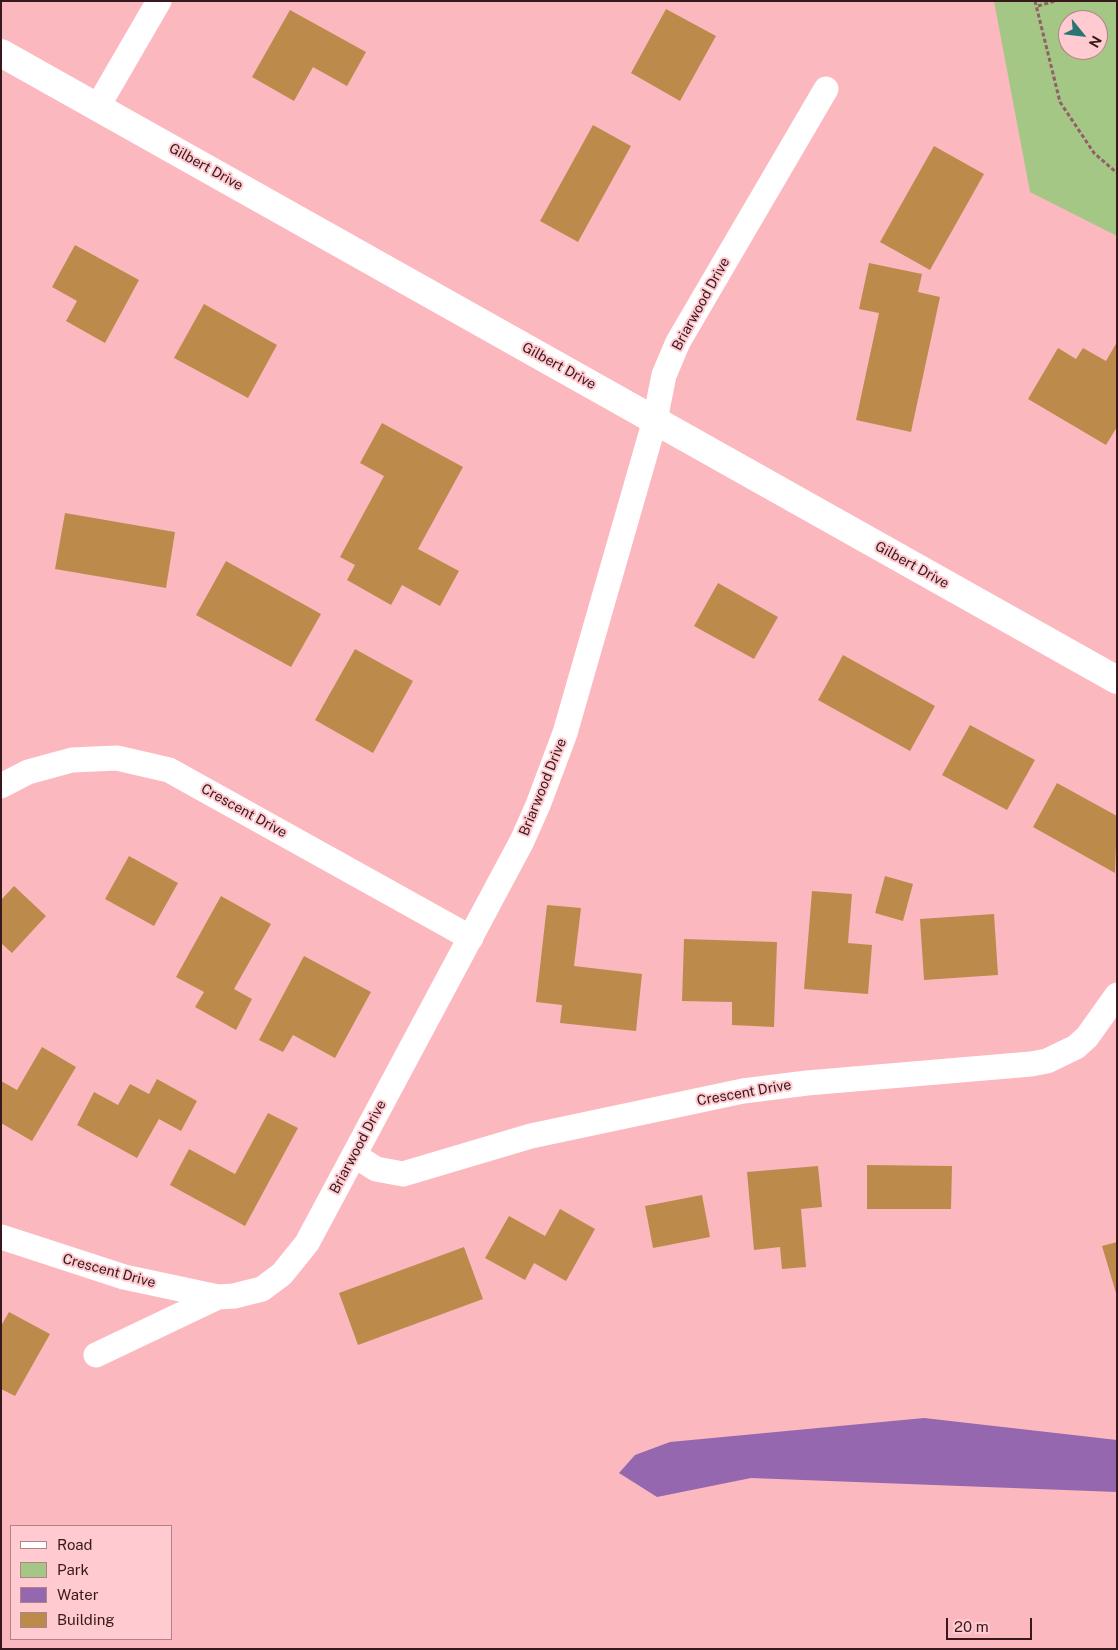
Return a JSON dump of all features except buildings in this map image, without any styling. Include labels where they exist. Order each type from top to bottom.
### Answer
[{"type":"street","points":[[98,106],[159,1]]},
{"type":"street","name":"Gilbert Drive","points":[[1,53],[1117,680]]},
{"type":"street","name":"Briarwood Drive","points":[[96,1355],[218,1297],[241,1295],[262,1289],[282,1274],[306,1242],[471,938],[522,841],[538,806],[565,733],[654,420],[664,375],[678,342],[826,89]]},
{"type":"street","name":"Crescent Drive","points":[[1,786],[28,772],[72,760],[117,758],[169,770],[471,938]]},
{"type":"street","name":"Crescent Drive","points":[[354,1156],[376,1169],[403,1174],[531,1136],[743,1092],[807,1082],[1047,1061],[1076,1047],[1087,1037],[1117,995]]},
{"type":"street","name":"Crescent Drive","points":[[1,1237],[124,1278],[218,1297]]},
{"type":"path","points":[[1035,1],[1038,6],[1060,102],[1094,152],[1117,173]]},
{"type":"path","points":[[1038,6],[1055,1]]},
{"type":"green space","points":[[994,1],[1117,1],[1117,236],[1030,192]]},
{"type":"water","points":[[924,1418],[1117,1440],[1117,1492],[751,1478],[657,1497],[619,1473],[635,1455],[670,1442]]}]
